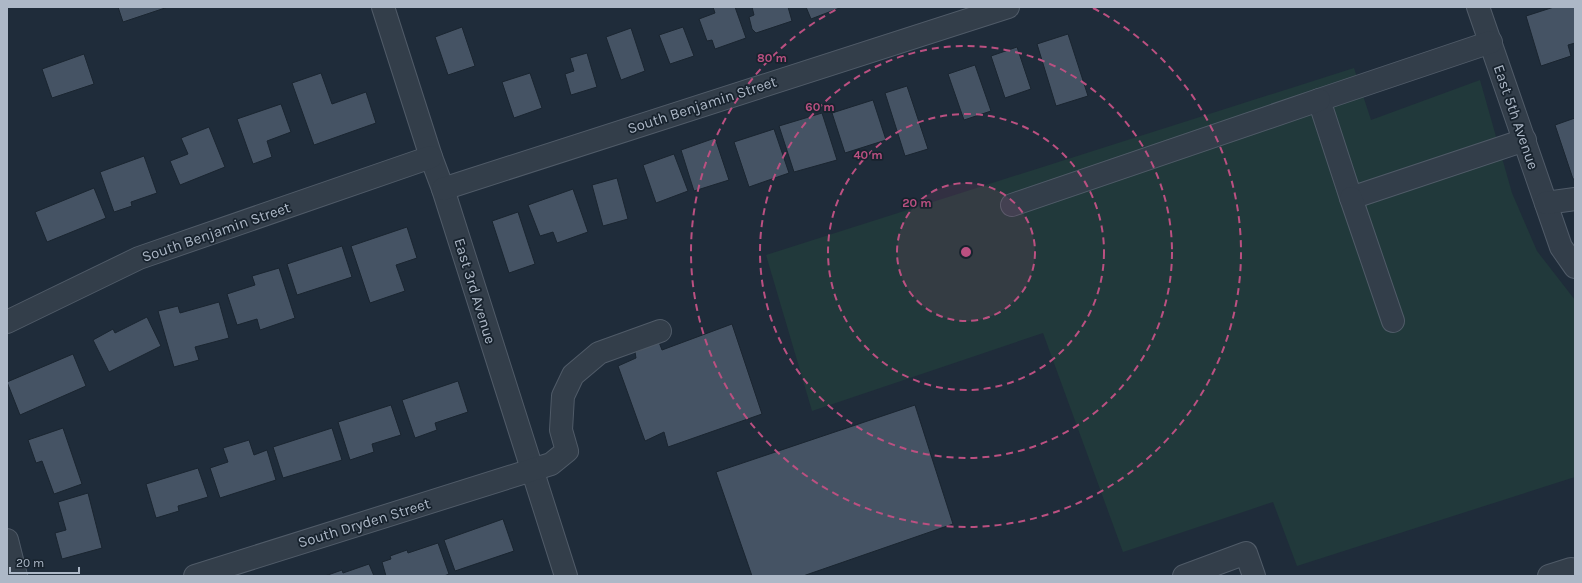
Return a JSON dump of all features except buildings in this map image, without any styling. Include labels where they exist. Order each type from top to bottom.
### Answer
[{"type":"street","name":"East 3rd Avenue","points":[[383,7],[431,157],[443,188],[566,576]]},
{"type":"street","name":"South Benjamin Street","points":[[443,188],[1008,7]]},
{"type":"street","name":"East 5th Avenue","points":[[1478,7],[1561,247],[1575,267]]},
{"type":"street","points":[[1012,205],[1491,42]]},
{"type":"street","points":[[1319,100],[1392,321]]},
{"type":"street","points":[[1351,198],[1524,140]]},
{"type":"street","name":"South Benjamin Street","points":[[7,322],[138,258],[431,157]]},
{"type":"street","points":[[1546,203],[1575,200]]},
{"type":"street","name":"South Dryden Street","points":[[195,576],[551,464],[567,451],[561,430],[563,396],[573,375],[599,353],[660,331]]},
{"type":"street","points":[[7,540],[16,576]]},
{"type":"street","points":[[1184,576],[1246,553],[1254,576]]},
{"type":"street","points":[[1549,576],[1571,569],[1575,570]]},
{"type":"green space","points":[[1354,68],[1371,120],[1480,80],[1512,193],[1537,251],[1575,300],[1575,477],[1297,566],[1273,502],[1123,552],[1043,333],[812,411],[766,255]]}]
